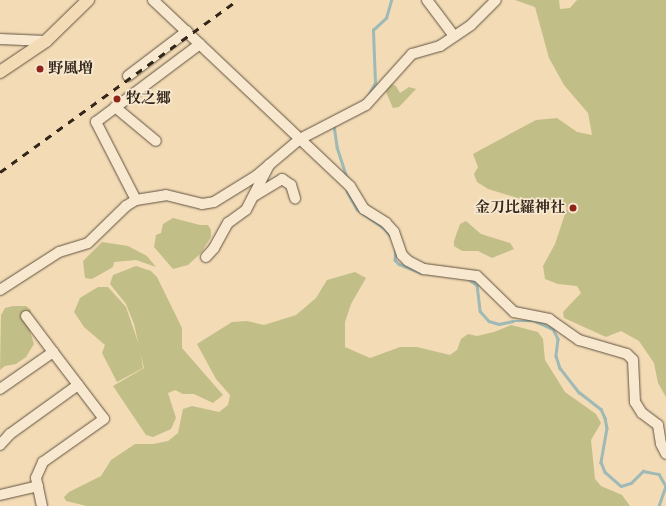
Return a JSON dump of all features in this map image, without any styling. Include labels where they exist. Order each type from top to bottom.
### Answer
[{"type":"main road","points":[[0,72],[46,41],[88,0]]},
{"type":"street","points":[[153,0],[350,186],[364,209],[386,223],[394,232],[402,255],[408,261],[424,269],[478,276],[514,312],[549,319],[579,340],[627,354],[633,360],[635,402],[642,413],[658,425],[661,444],[666,454]]},
{"type":"street","points":[[427,0],[454,36]]},
{"type":"street","points":[[0,290],[59,252],[88,243],[126,206],[136,200],[166,195],[209,204],[256,176],[269,163],[300,140],[366,105],[412,54],[440,46],[472,25],[496,0]]},
{"type":"street","points":[[128,76],[187,31]]},
{"type":"street","points":[[0,39],[46,41]]},
{"type":"street","points":[[136,200],[97,126],[98,119],[200,44]]},
{"type":"street","points":[[115,107],[156,140]]},
{"type":"street","points":[[206,257],[214,248],[228,224],[246,210],[251,198],[267,174],[269,163]]},
{"type":"street","points":[[251,198],[282,179],[291,185],[295,198]]},
{"type":"street","points":[[26,316],[104,420],[43,462],[38,469],[38,486],[42,506]]},
{"type":"street","points":[[0,389],[53,352]]},
{"type":"street","points":[[0,444],[10,434],[78,385]]},
{"type":"street","points":[[0,496],[38,486]]},
{"type":"shaded area","points":[[515,0],[559,0],[560,9],[570,8],[577,0],[666,0],[666,397],[658,383],[654,363],[639,341],[621,331],[606,337],[564,318],[563,312],[581,293],[577,286],[558,284],[545,279],[543,266],[555,244],[567,208],[561,201],[524,200],[488,189],[477,182],[474,174],[478,167],[473,154],[536,120],[557,118],[577,132],[592,135],[588,113],[564,85],[549,58],[535,7]]},
{"type":"shaded area","points":[[392,84],[396,86],[400,93],[409,87],[416,89],[399,107],[393,108],[386,92],[387,86]]},
{"type":"shaded area","points":[[173,218],[200,225],[208,225],[211,230],[211,237],[201,253],[188,265],[173,269],[154,247],[156,235],[161,233],[163,224]]},
{"type":"shaded area","points":[[466,221],[481,234],[510,243],[514,249],[492,258],[478,251],[462,251],[454,246],[454,241],[460,224]]},
{"type":"shaded area","points":[[102,242],[128,246],[147,256],[156,267],[136,260],[114,262],[113,267],[92,279],[85,278],[83,261]]},
{"type":"shaded area","points":[[136,266],[151,271],[157,277],[182,328],[182,348],[223,395],[213,403],[194,394],[183,394],[175,390],[168,393],[176,418],[171,429],[153,437],[146,435],[113,386],[144,368],[134,324],[126,304],[110,284],[113,275]]},
{"type":"shaded area","points":[[355,272],[366,278],[351,304],[345,322],[345,347],[370,358],[400,347],[417,347],[450,355],[457,350],[461,339],[468,334],[477,336],[494,332],[511,325],[538,332],[543,339],[545,360],[565,392],[596,414],[601,423],[591,440],[595,479],[601,486],[622,495],[630,506],[87,506],[66,501],[64,497],[69,492],[101,476],[111,460],[135,444],[153,444],[168,441],[178,433],[183,409],[192,406],[219,412],[228,405],[230,395],[216,379],[197,344],[232,322],[247,321],[264,325],[296,315],[316,298],[327,280]]},
{"type":"shaded area","points":[[98,287],[108,287],[126,307],[140,348],[143,368],[117,382],[102,353],[105,345],[84,327],[74,312],[80,298]]},
{"type":"shaded area","points":[[13,306],[26,306],[31,310],[31,318],[28,325],[34,344],[26,357],[16,364],[5,366],[0,370],[1,315],[5,308]]},
{"type":"waterway","points":[[368,96],[375,83],[373,30],[386,18],[391,0]]},
{"type":"waterway","points":[[334,125],[337,147],[347,178]]},
{"type":"waterway","points":[[347,191],[357,209],[384,228],[392,238]]},
{"type":"waterway","points":[[396,249],[395,260],[399,264],[421,273]]},
{"type":"waterway","points":[[470,280],[477,285],[480,311],[489,321],[499,324],[513,321],[535,321],[553,329],[558,339],[556,356],[560,368],[579,392],[601,409],[605,418],[607,428],[601,462],[605,472],[621,486],[631,483],[643,471],[659,474],[666,486],[659,506]]},
{"type":"railway","points":[[0,172],[238,0]]},
{"type":"place","name":"野風増","points":[[40,69]]},
{"type":"place","name":"牧之郷","points":[[117,99]]},
{"type":"place","name":"金刀比羅神社","points":[[573,208]]}]
